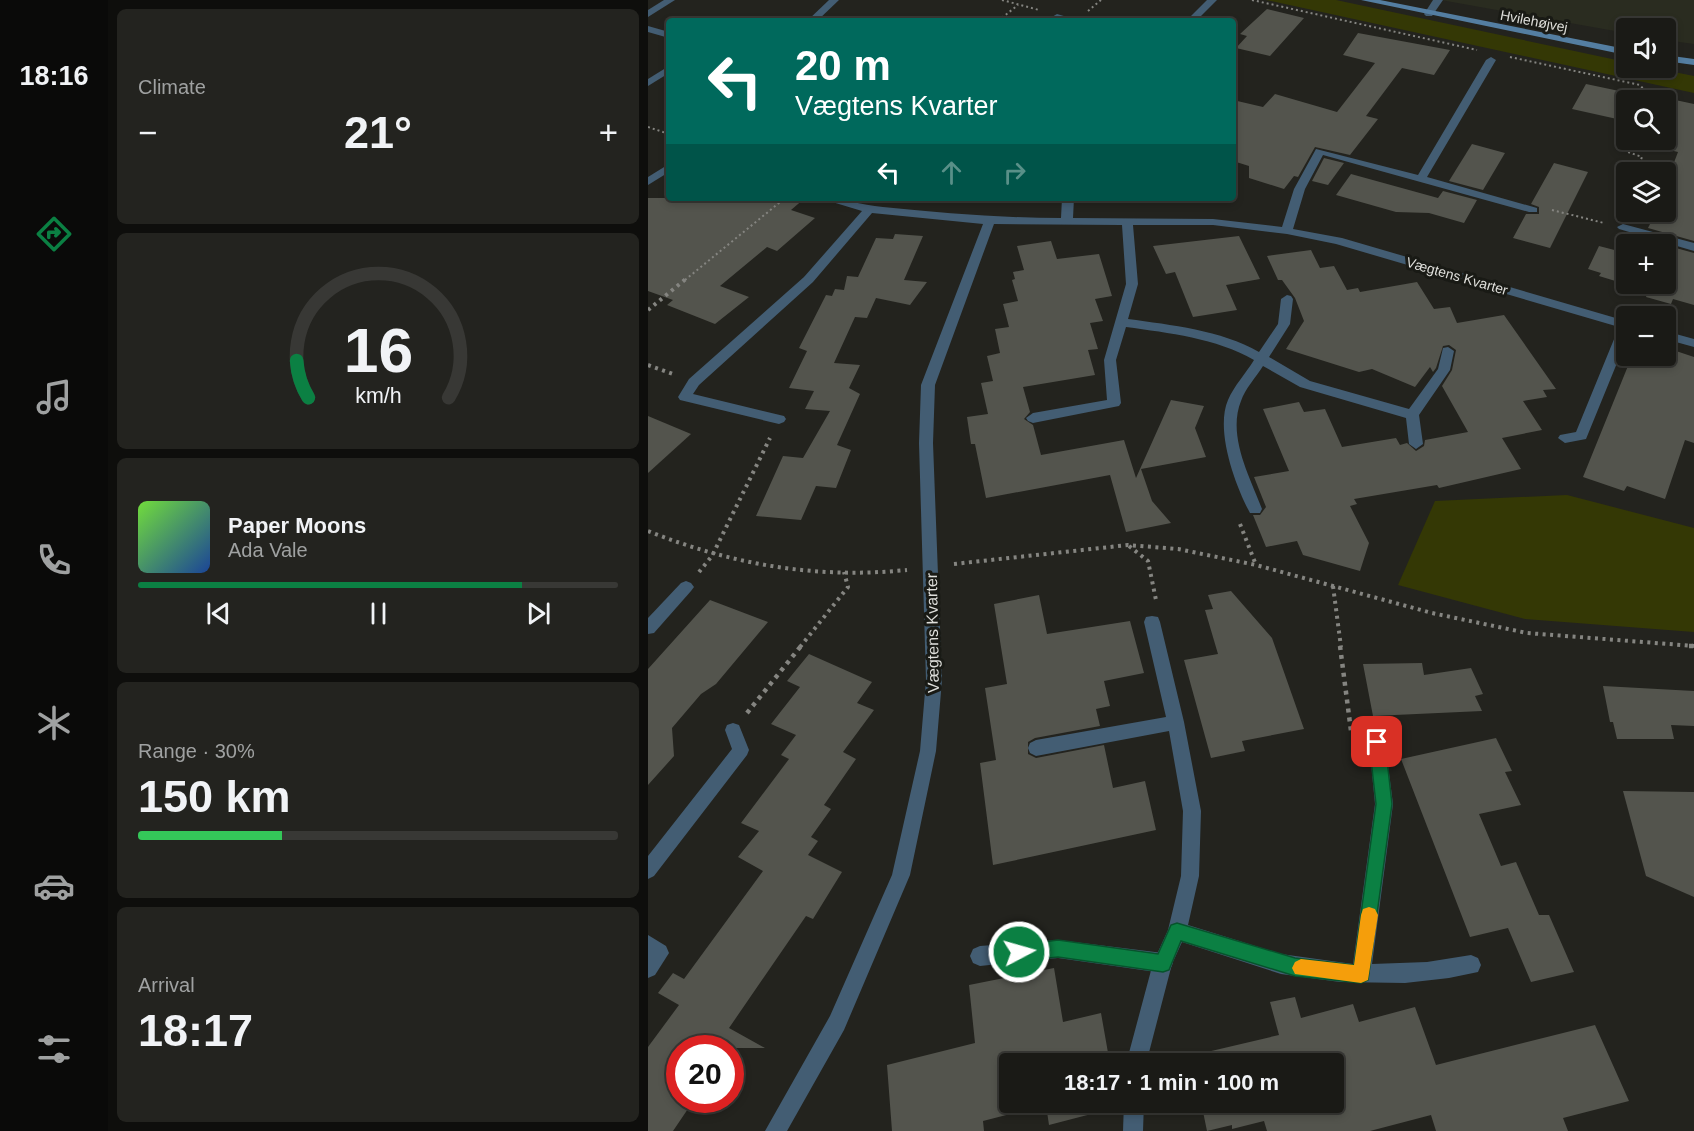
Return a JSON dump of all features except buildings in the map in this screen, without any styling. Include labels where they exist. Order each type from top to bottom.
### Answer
[{"type":"street","points":[[648,14],[670,0]]},
{"type":"street","points":[[815,18],[834,0]]},
{"type":"street","points":[[1194,18],[1212,0]]},
{"type":"street","name":"Hvilehøjvej","points":[[1366,0],[1616,50]]},
{"type":"street","points":[[1429,14],[1438,0]]},
{"type":"street","points":[[648,29],[666,34]]},
{"type":"street","points":[[1421,177],[1489,56]]},
{"type":"street","points":[[1676,60],[1694,62]]},
{"type":"street","points":[[648,83],[666,71]]},
{"type":"street","points":[[1287,231],[1292,203],[1300,182],[1320,151],[1421,177],[1533,210]]},
{"type":"street","points":[[648,182],[666,169]]},
{"type":"street","name":"Vægtens Kvarter","points":[[837,201],[869,209],[990,221],[1213,222],[1287,231],[1338,241],[1616,323]]},
{"type":"street","points":[[1067,221],[1068,201]]},
{"type":"street","points":[[779,419],[685,397],[694,382],[810,279],[841,247],[869,209]]},
{"type":"street","name":"Vægtens Kvarter","points":[[775,1131],[837,1023],[901,874],[928,751],[934,680],[926,443],[928,385],[990,221]]},
{"type":"street","points":[[1034,418],[1114,403],[1110,360],[1132,284],[1127,221]]},
{"type":"street","points":[[1623,227],[1694,247]]},
{"type":"street","points":[[1255,510],[1234,452],[1230,426],[1234,401],[1284,324],[1287,299]]},
{"type":"street","points":[[1122,322],[1176,330],[1239,346],[1305,384],[1412,415]]},
{"type":"street","points":[[1676,338],[1694,343]]},
{"type":"street","name":"Vægtens Kvarter","points":[[1565,438],[1581,436],[1616,350]]},
{"type":"street","points":[[1416,444],[1412,415],[1444,370],[1448,351]]},
{"type":"street","points":[[648,628],[686,587]]},
{"type":"street","points":[[1139,1053],[1163,963],[1177,931],[1190,876],[1192,811],[1176,722],[1152,622]]},
{"type":"street","points":[[1036,748],[1176,722]]},
{"type":"street","points":[[648,870],[741,750],[733,730]]},
{"type":"street","points":[[1361,974],[1384,804],[1377,742]]},
{"type":"street","points":[[1177,931],[1295,967],[1361,974],[1428,974],[1471,965]]},
{"type":"street","points":[[648,944],[659,953],[648,968]]},
{"type":"street","points":[[980,956],[1058,948],[1163,963]]},
{"type":"street","points":[[1133,1131],[1134,1113]]},
{"type":"path","points":[[1002,0],[1057,17]]},
{"type":"path","points":[[1252,0],[1489,56]]},
{"type":"path","points":[[1002,18],[1019,4]]},
{"type":"path","points":[[1509,57],[1640,85],[1644,90]]},
{"type":"path","points":[[648,127],[666,133]]},
{"type":"path","points":[[1625,150],[1642,157],[1640,162]]},
{"type":"path","points":[[648,310],[781,201]]},
{"type":"path","points":[[1533,210],[1536,207],[1623,227],[1622,222]]},
{"type":"path","points":[[686,587],[712,556],[779,419]]},
{"type":"path","points":[[1255,510],[1239,519],[1256,566]]},
{"type":"path","points":[[648,531],[712,556],[772,569],[881,574],[1128,545],[1179,549],[1256,566],[1432,613],[1527,633],[1694,646]]},
{"type":"path","points":[[1128,545],[1148,561],[1157,606],[1152,622]]},
{"type":"path","points":[[733,730],[848,587],[844,572]]},
{"type":"path","points":[[1333,586],[1352,730],[1377,742]]},
{"type":"shaded area","points":[[1441,0],[1694,0],[1694,44],[1676,42],[1676,18],[1616,18],[1616,31]]},
{"type":"green space","points":[[1266,0],[1336,0],[1616,60],[1616,76]]},
{"type":"green space","points":[[1676,72],[1694,76],[1694,93],[1625,78],[1676,78]]},
{"type":"green space","points":[[1567,495],[1694,528],[1694,632],[1525,619],[1398,585],[1435,501]]},
{"type":"slow traffic","points":[[1301,968],[1361,974],[1369,915]]},
{"type":"route","points":[[1019,952],[1058,948],[1163,963],[1177,931],[1295,967],[1361,974],[1384,804],[1377,742]]}]
